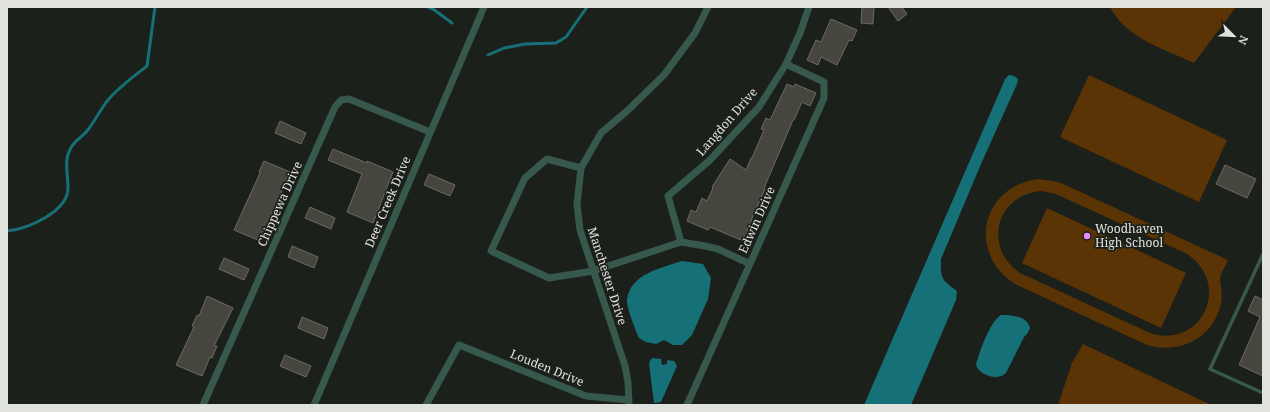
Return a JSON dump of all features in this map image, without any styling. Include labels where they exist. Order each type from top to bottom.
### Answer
[{"type":"street","name":"Deer Creek Drive","points":[[314,405],[484,7]]},
{"type":"street","name":"Manchester Drive","points":[[629,402],[628,382],[625,366],[580,230],[577,204],[581,168],[601,133],[627,111],[664,75],[695,33],[708,7]]},
{"type":"street","name":"Langdon Drive","points":[[681,242],[668,196],[710,160],[759,107],[786,64],[800,33],[809,7]]},
{"type":"street","name":"Edwin Drive","points":[[686,405],[824,98],[824,82],[786,64]]},
{"type":"street","name":"Chippewa Drive","points":[[203,405],[335,107],[341,100],[349,99],[430,132]]},
{"type":"street","points":[[581,168],[547,159],[525,178],[491,250],[549,278],[593,271],[681,242],[718,250],[750,264]]},
{"type":"street","name":"Louden Drive","points":[[426,405],[459,345],[586,396],[629,402]]},
{"type":"lane","points":[[1263,254],[1210,368],[1263,393]]},
{"type":"shaded area","points":[[1110,7],[1236,7],[1194,63],[1158,47],[1136,35],[1117,18]]},
{"type":"shaded area","points":[[1089,75],[1227,140],[1199,202],[1060,137]]},
{"type":"shaded area","points":[[1037,179],[1061,183],[1228,260],[1220,278],[1222,296],[1220,307],[1216,318],[1209,328],[1192,342],[1181,346],[1170,348],[1147,345],[1015,284],[1000,271],[990,256],[986,240],[987,223],[993,208],[1003,195],[1018,185]],"holes":[[[1042,191],[1056,194],[1187,254],[1200,266],[1207,281],[1209,295],[1206,310],[1198,322],[1186,331],[1170,335],[1152,334],[1020,273],[1008,262],[1001,250],[998,236],[1000,223],[1005,211],[1014,201],[1026,194]]]},
{"type":"shaded area","points":[[1047,208],[1186,273],[1161,328],[1022,263]]},
{"type":"shaded area","points":[[1083,344],[1210,405],[1058,405],[1072,363]]},
{"type":"water","points":[[1009,75],[1018,79],[1017,84],[941,259],[943,279],[957,291],[956,300],[911,405],[864,405],[1005,79]]},
{"type":"water","points":[[682,261],[703,264],[711,278],[708,299],[692,335],[682,345],[673,345],[664,340],[656,344],[646,342],[639,338],[630,313],[627,303],[629,291],[640,278],[648,273]]},
{"type":"water","points":[[1001,315],[1018,317],[1026,321],[1030,328],[1006,373],[998,377],[994,377],[981,372],[976,365],[982,345],[989,330],[997,318]]},
{"type":"water","points":[[652,358],[661,359],[662,365],[667,364],[667,360],[674,361],[677,366],[661,402],[654,403],[649,363]]},
{"type":"building","points":[[862,7],[874,7],[873,24],[861,23]]},
{"type":"building","points":[[888,7],[902,7],[907,14],[898,21]]},
{"type":"building","points":[[831,19],[857,30],[852,41],[849,40],[837,65],[821,57],[818,65],[807,60],[816,40],[821,42]]},
{"type":"building","points":[[787,84],[794,87],[795,84],[816,93],[810,106],[802,102],[793,120],[747,230],[753,232],[748,243],[710,227],[708,230],[687,221],[691,210],[696,212],[702,198],[707,201],[713,188],[712,187],[730,159],[746,170],[764,130],[761,129],[766,118],[770,120]]},
{"type":"building","points":[[280,121],[306,133],[301,144],[275,133]]},
{"type":"building","points":[[333,149],[393,172],[373,223],[347,212],[362,174],[328,160]]},
{"type":"building","points":[[264,161],[290,172],[260,241],[234,230]]},
{"type":"building","points":[[1225,165],[1256,179],[1247,198],[1216,184]]},
{"type":"building","points":[[429,174],[455,185],[450,196],[424,185]]},
{"type":"building","points":[[310,207],[335,218],[331,229],[305,218]]},
{"type":"building","points":[[292,246],[318,257],[314,268],[288,257]]},
{"type":"building","points":[[224,258],[249,269],[244,280],[219,269]]},
{"type":"building","points":[[207,296],[233,308],[214,346],[217,346],[212,358],[210,357],[202,376],[176,365],[194,327],[192,326],[197,315],[199,316]]},
{"type":"building","points":[[1255,296],[1263,300],[1263,376],[1239,365],[1260,317],[1248,311]]},
{"type":"building","points":[[302,317],[328,328],[324,339],[298,328]]},
{"type":"building","points":[[285,355],[311,366],[306,377],[280,366]]},
{"type":"waterway","points":[[7,231],[15,230],[35,223],[54,212],[61,205],[66,197],[68,188],[67,161],[69,151],[72,146],[87,131],[112,95],[147,66],[155,7]]},
{"type":"waterway","points":[[428,7],[452,23]]},
{"type":"waterway","points":[[488,55],[504,48],[525,44],[556,43],[566,37],[587,7]]},
{"type":"place","name":"Woodhaven High School","points":[[1087,236]]}]
